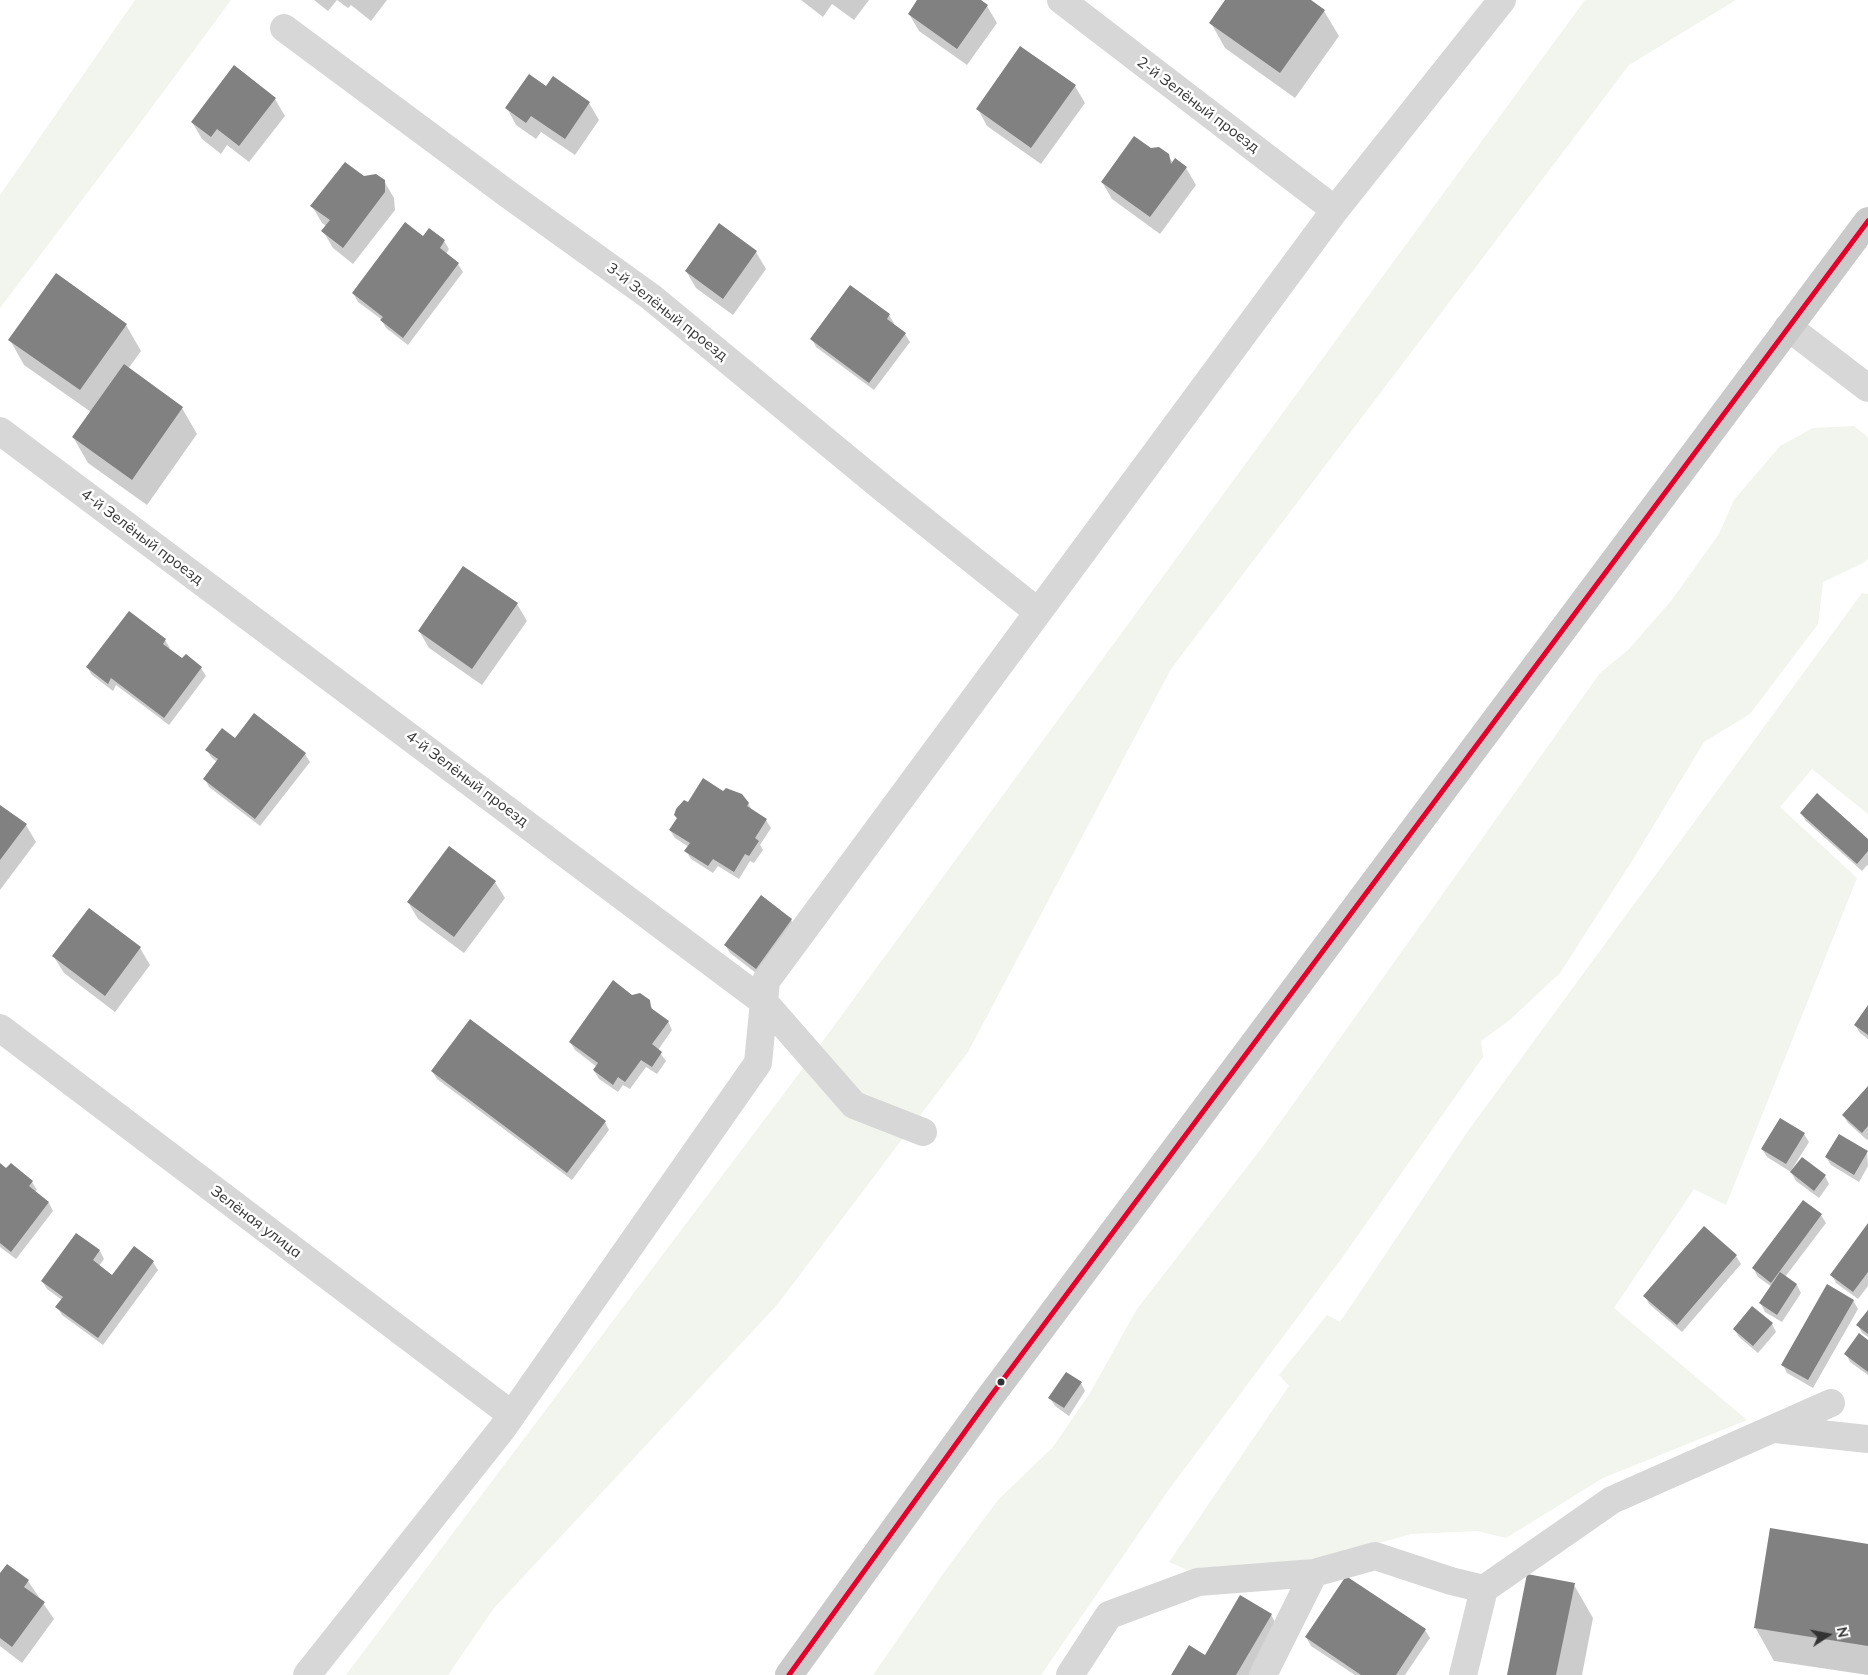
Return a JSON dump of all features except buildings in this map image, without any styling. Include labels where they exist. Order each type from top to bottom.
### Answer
[{"type":"main road","points":[[789,1675],[990,1396],[1868,221]]},
{"type":"street","name":"2-й Зелёный проезд","points":[[1061,0],[1335,210]]},
{"type":"street","points":[[307,1675],[512,1415],[758,1063],[766,981],[1335,210],[1502,0]]},
{"type":"street","name":"3-й Зелёный проезд","points":[[284,28],[509,195],[651,297],[884,489],[1038,612]]},
{"type":"street","points":[[1788,327],[1868,388]]},
{"type":"street","name":"4-й Зелёный проезд","points":[[0,431],[764,1002],[854,1105],[923,1132]]},
{"type":"street","name":"Зелёная улица","points":[[0,1028],[512,1415]]},
{"type":"street","points":[[1463,1675],[1484,1589],[1612,1500],[1831,1403]]},
{"type":"street","points":[[1772,1429],[1868,1439]]},
{"type":"street","points":[[1070,1675],[1109,1615],[1198,1582],[1314,1573],[1375,1556],[1451,1581],[1484,1589]]},
{"type":"street","points":[[1263,1675],[1314,1573]]},
{"type":"shaded area","points":[[135,0],[231,0],[0,308],[0,195]]},
{"type":"shaded area","points":[[1585,0],[1736,0],[1629,65],[1171,669],[968,1052],[777,1305],[494,1608],[448,1675],[346,1675],[798,1075]]},
{"type":"shaded area","points":[[1854,426],[1868,437],[1868,559],[1823,582],[1818,624],[1750,714],[1704,742],[1632,861],[1560,973],[1511,1019],[1481,1041],[1483,1057],[1344,1255],[1170,1488],[1041,1675],[873,1675],[945,1571],[998,1500],[1053,1447],[1090,1393],[1137,1309],[1264,1145],[1600,673],[1628,650],[1671,601],[1719,534],[1734,500],[1780,446],[1813,428]]},
{"type":"shaded area","points":[[1862,593],[1868,594],[1868,814],[1812,769],[1780,807],[1857,878],[1726,1205],[1694,1189],[1614,1308],[1747,1420],[1603,1478],[1506,1538],[1477,1531],[1411,1534],[1329,1557],[1192,1572],[1169,1562],[1289,1386],[1279,1375],[1327,1315],[1340,1322],[1468,1131]]},
{"type":"transit line","points":[[789,1675],[990,1397],[1868,221]]}]
